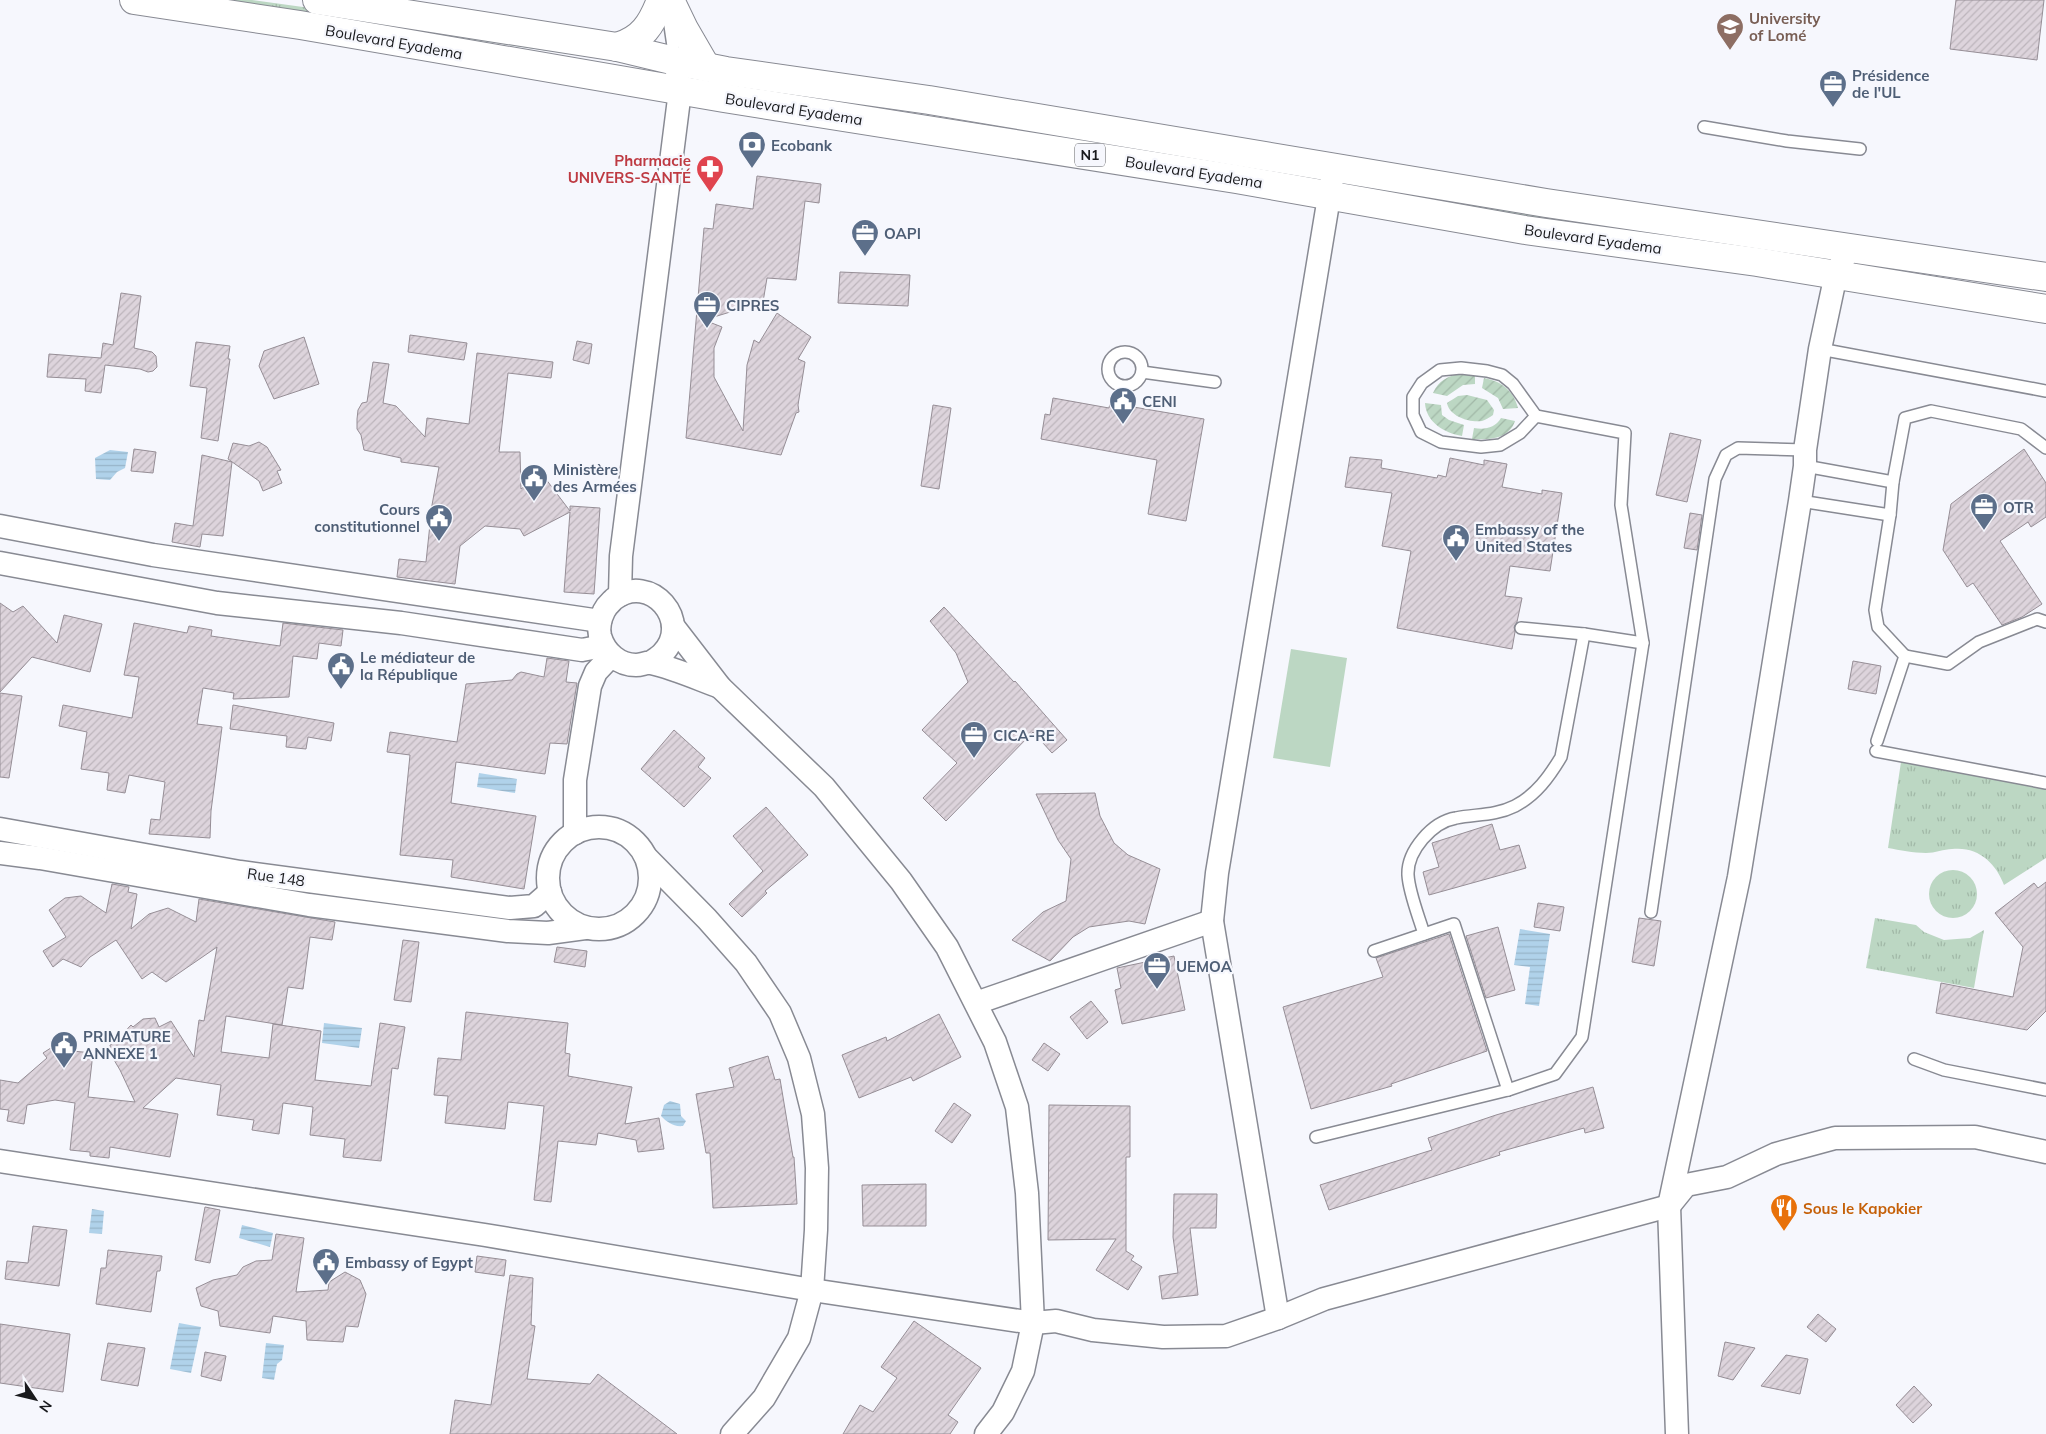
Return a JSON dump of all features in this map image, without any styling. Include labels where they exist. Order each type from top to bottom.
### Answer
[{"type":"highway","name":"Boulevard Eyadema","points":[[134,0],[300,25],[680,91],[942,131],[1524,230],[1836,274],[2046,310]]},
{"type":"highway","name":"Boulevard Eyadema","points":[[318,0],[617,47],[675,62],[929,100],[1546,203],[2046,277]]},
{"type":"highway","points":[[617,47],[631,43],[646,30],[655,16],[661,0]]},
{"type":"highway","points":[[668,0],[706,67]]},
{"type":"street","points":[[620,595],[621,556],[680,91],[675,62]]},
{"type":"street","points":[[1278,1318],[1212,922],[1217,873],[1334,168]]},
{"type":"street","points":[[1677,1434],[1669,1206],[1739,877],[1800,501],[1820,348],[1836,274],[1849,248]]},
{"type":"street","points":[[0,526],[152,555],[600,621]]},
{"type":"street","points":[[192,599],[197,561]]},
{"type":"street","points":[[0,563],[217,603],[401,623],[582,650],[607,651]]},
{"type":"street","points":[[650,663],[662,654],[671,641],[673,626],[671,614],[655,596],[644,592],[632,591],[620,595],[607,605],[600,621],[600,634],[607,651],[623,663],[636,665],[650,663],[720,687]]},
{"type":"street","points":[[673,626],[720,687],[824,787],[901,882],[947,947],[995,1042],[1017,1107],[1027,1193],[1033,1323],[1022,1371],[1003,1412],[986,1434]]},
{"type":"street","points":[[575,833],[575,780],[590,686],[607,651]]},
{"type":"street","name":"Rue 148","points":[[0,829],[147,866],[240,872],[510,908],[534,906],[550,892]]},
{"type":"street","points":[[585,928],[570,920],[557,908],[550,892],[548,879],[550,865],[555,852],[564,841],[575,833],[588,829],[616,830],[628,836],[638,846],[646,858],[707,919],[746,963],[780,1013],[799,1058],[813,1114],[817,1168],[816,1230],[812,1290],[799,1338],[764,1398],[732,1434]]},
{"type":"street","points":[[0,853],[147,866],[309,905],[508,931],[548,933],[585,928],[613,927],[626,921],[638,912],[645,900],[649,886],[649,871],[646,858]]},
{"type":"street","points":[[976,1003],[1212,922]]},
{"type":"street","points":[[0,1161],[494,1237],[812,1290],[1033,1323],[1056,1321],[1093,1330],[1163,1337],[1226,1336],[1278,1318],[1324,1298],[1669,1206],[1686,1185],[1728,1177],[1776,1154],[1835,1138],[1975,1137],[2042,1148]]},
{"type":"lane","points":[[668,0],[675,62]]},
{"type":"lane","points":[[1704,127],[1786,141],[1860,149]]},
{"type":"lane","points":[[1820,348],[2046,392]]},
{"type":"lane","points":[[1316,1137],[1508,1090],[1555,1074],[1582,1037],[1643,643],[1621,505],[1625,433],[1536,416],[1513,384],[1502,375],[1487,371],[1461,368],[1440,370],[1422,384],[1413,397],[1413,415],[1421,432],[1440,442],[1481,447],[1500,445],[1520,433],[1536,416]]},
{"type":"lane","points":[[1142,372],[1216,382]]},
{"type":"lane","points":[[2046,448],[2021,429],[1931,411],[1905,418],[1893,482],[1890,515],[1875,610],[1878,627],[1905,656],[1948,664],[1979,642],[2037,620],[2046,622]]},
{"type":"lane","points":[[1651,912],[1715,479],[1726,455],[1738,448],[1805,458],[1893,482]]},
{"type":"lane","points":[[1800,501],[1890,515]]},
{"type":"lane","points":[[1521,628],[1584,634],[1643,643]]},
{"type":"lane","points":[[1424,934],[1408,877],[1409,862],[1416,848],[1426,835],[1454,818],[1500,812],[1516,806],[1534,794],[1550,774],[1561,757],[1584,634]]},
{"type":"lane","points":[[1905,656],[1877,746],[2046,783]]},
{"type":"lane","points":[[1374,951],[1454,924],[1508,1090]]},
{"type":"lane","points":[[1914,1059],[1944,1070],[2046,1090]]},
{"type":"green space","points":[[205,0],[252,0],[426,24],[606,58],[603,59]]},
{"type":"green space","points":[[1350,182],[1664,234],[1793,253],[1794,255],[1632,238],[1348,185]]},
{"type":"green space","points":[[1460,373],[1475,373],[1475,384],[1463,385],[1447,396],[1433,393],[1444,380]]},
{"type":"green space","points":[[1484,378],[1501,384],[1506,388],[1518,408],[1503,409],[1498,398],[1482,388]]},
{"type":"green space","points":[[1467,395],[1487,400],[1494,410],[1493,415],[1483,421],[1471,421],[1460,418],[1451,412],[1447,403],[1458,396]]},
{"type":"green space","points":[[1425,403],[1441,405],[1442,415],[1449,420],[1464,425],[1462,436],[1437,426],[1429,416]]},
{"type":"green space","points":[[1501,418],[1515,421],[1504,435],[1485,439],[1472,439],[1474,428],[1489,428]]},
{"type":"green space","points":[[1291,649],[1347,658],[1330,767],[1273,758]]},
{"type":"green space","points":[[1901,762],[2046,788],[2046,858],[2004,885],[1991,863],[1978,853],[1970,850],[1952,849],[1921,853],[1888,848]]},
{"type":"green space","points":[[1948,870],[1958,870],[1967,874],[1973,880],[1977,894],[1973,908],[1967,914],[1958,918],[1948,918],[1939,914],[1933,908],[1929,899],[1929,889],[1933,880],[1939,874]]},
{"type":"green space","points":[[1875,918],[1916,925],[1924,932],[1944,940],[1970,938],[1984,930],[1974,988],[1866,968]]},
{"type":"water","points":[[110,450],[128,452],[125,468],[117,472],[110,480],[96,479],[95,458]]},
{"type":"water","points":[[479,773],[517,779],[515,793],[477,787]]},
{"type":"water","points":[[1520,929],[1550,934],[1539,1006],[1525,1004],[1530,967],[1514,965]]},
{"type":"water","points":[[324,1023],[362,1028],[359,1048],[322,1043]]},
{"type":"water","points":[[670,1101],[680,1104],[681,1116],[686,1121],[683,1126],[670,1124],[661,1116],[664,1105]]},
{"type":"water","points":[[92,1209],[104,1211],[102,1234],[89,1233]]},
{"type":"water","points":[[242,1225],[273,1233],[270,1247],[239,1238]]},
{"type":"water","points":[[179,1323],[201,1327],[191,1373],[170,1369]]},
{"type":"water","points":[[266,1343],[284,1345],[282,1360],[277,1364],[274,1380],[262,1378]]},
{"type":"building","points":[[1956,0],[2044,0],[2037,60],[1950,49]]},
{"type":"building","points":[[757,176],[821,184],[819,203],[805,201],[796,280],[767,278],[763,302],[704,320],[722,327],[714,348],[714,377],[743,431],[747,365],[754,340],[759,343],[777,313],[811,337],[798,359],[805,362],[798,405],[799,412],[796,413],[781,455],[686,438],[704,228],[713,229],[716,204],[753,209]]},
{"type":"building","points":[[840,272],[910,275],[908,306],[838,303]]},
{"type":"building","points":[[121,293],[141,296],[134,348],[152,352],[156,356],[157,367],[153,371],[148,372],[140,369],[105,365],[101,393],[85,391],[86,379],[47,377],[49,354],[101,358],[103,343],[113,345]]},
{"type":"building","points":[[410,335],[467,343],[464,360],[408,352]]},
{"type":"building","points":[[304,337],[319,384],[274,399],[259,366],[264,351]]},
{"type":"building","points":[[577,341],[592,344],[589,364],[573,360]]},
{"type":"building","points":[[196,342],[230,346],[228,359],[230,359],[218,441],[201,438],[207,388],[190,386]]},
{"type":"building","points":[[477,353],[553,362],[551,378],[508,373],[499,452],[520,452],[521,489],[542,474],[570,511],[570,506],[600,508],[594,594],[564,592],[570,512],[524,536],[520,529],[485,526],[460,546],[455,584],[397,577],[399,559],[426,562],[432,505],[439,467],[401,462],[401,458],[364,450],[361,435],[357,429],[357,419],[358,410],[362,403],[367,402],[373,362],[389,364],[383,403],[396,406],[425,437],[427,418],[469,424]]},
{"type":"building","points":[[1053,398],[1109,408],[1110,403],[1204,419],[1186,521],[1148,514],[1157,460],[1041,439],[1045,414],[1050,415]]},
{"type":"building","points":[[933,405],[951,408],[939,489],[921,486]]},
{"type":"building","points":[[1670,433],[1701,440],[1687,502],[1656,495]]},
{"type":"building","points":[[259,442],[267,447],[281,470],[277,471],[282,483],[263,491],[259,481],[228,459],[233,443],[249,446]]},
{"type":"building","points":[[134,449],[156,452],[153,473],[131,471]]},
{"type":"building","points":[[2024,449],[2046,483],[2046,517],[2031,527],[2028,522],[2000,541],[2042,604],[2022,617],[2002,625],[1973,583],[1967,587],[1943,550],[1951,504]]},
{"type":"building","points":[[202,455],[232,462],[223,536],[202,534],[200,547],[172,542],[175,523],[193,526]]},
{"type":"building","points":[[1350,457],[1382,460],[1381,468],[1437,478],[1438,475],[1446,477],[1450,458],[1484,465],[1484,460],[1507,464],[1502,487],[1542,494],[1542,490],[1562,493],[1550,571],[1510,566],[1505,596],[1522,598],[1517,622],[1514,627],[1512,649],[1397,628],[1411,551],[1382,546],[1392,493],[1345,487]]},
{"type":"building","points":[[1690,513],[1702,515],[1697,550],[1684,548]]},
{"type":"building","points":[[0,603],[13,612],[23,606],[57,643],[64,615],[102,624],[90,672],[32,657],[0,692]]},
{"type":"building","points":[[944,607],[1015,681],[1067,740],[1052,753],[1033,732],[946,821],[923,798],[957,763],[922,730],[968,682],[956,653],[930,621]]},
{"type":"building","points":[[134,623],[187,633],[189,626],[212,630],[211,636],[280,646],[283,623],[343,630],[341,646],[319,643],[317,659],[293,656],[289,697],[233,699],[234,693],[203,688],[197,724],[222,727],[211,811],[210,838],[149,834],[151,819],[160,820],[165,782],[129,775],[125,793],[107,790],[109,773],[81,769],[87,732],[59,726],[63,705],[132,718],[139,677],[124,675]]},
{"type":"building","points":[[547,658],[569,661],[566,682],[577,683],[567,744],[550,743],[545,774],[456,762],[451,803],[536,816],[524,889],[451,877],[453,860],[400,855],[410,755],[387,752],[390,732],[457,742],[466,684],[512,680],[521,672],[544,677]]},
{"type":"building","points":[[1853,661],[1881,666],[1876,694],[1848,689]]},
{"type":"building","points":[[0,693],[22,696],[9,778],[0,777]]},
{"type":"building","points":[[233,705],[334,723],[331,741],[308,737],[306,749],[286,747],[287,736],[230,729]]},
{"type":"building","points":[[674,730],[705,758],[698,767],[711,778],[684,807],[641,769]]},
{"type":"building","points":[[1095,793],[1100,816],[1114,843],[1128,855],[1160,869],[1145,924],[1129,921],[1089,927],[1073,937],[1050,961],[1012,940],[1043,912],[1066,901],[1071,859],[1058,840],[1036,794]]},
{"type":"building","points":[[766,807],[808,855],[765,891],[767,893],[742,917],[729,904],[763,871],[733,836]]},
{"type":"building","points":[[1492,824],[1500,850],[1519,845],[1526,868],[1429,895],[1423,872],[1439,867],[1432,843]]},
{"type":"building","points":[[2046,882],[2046,1011],[2027,1030],[1936,1013],[1941,983],[2013,997],[2023,947],[1995,913],[2034,883],[2038,888]]},
{"type":"building","points":[[112,884],[129,887],[128,892],[137,894],[131,929],[149,914],[168,908],[196,922],[199,899],[335,922],[332,940],[310,937],[303,989],[288,987],[282,1025],[226,1016],[221,1052],[269,1058],[273,1024],[321,1031],[315,1080],[371,1086],[380,1023],[405,1027],[398,1069],[392,1068],[381,1161],[343,1157],[345,1139],[310,1135],[313,1107],[283,1103],[279,1134],[252,1130],[254,1120],[217,1115],[221,1085],[176,1078],[143,1108],[178,1114],[170,1157],[110,1147],[109,1158],[90,1156],[90,1152],[70,1150],[75,1103],[55,1100],[27,1105],[24,1124],[7,1121],[9,1110],[0,1109],[0,1080],[18,1083],[47,1058],[43,1053],[57,1044],[72,1047],[72,1051],[93,1053],[88,1097],[135,1102],[111,1055],[110,1045],[131,1025],[133,1027],[143,1019],[155,1018],[159,1027],[171,1021],[194,1057],[199,1020],[204,1021],[217,947],[166,982],[152,972],[142,979],[116,940],[90,957],[81,967],[63,959],[53,967],[43,951],[66,937],[49,910],[65,898],[81,896],[106,913]]},
{"type":"building","points":[[1538,903],[1564,907],[1560,931],[1534,927]]},
{"type":"building","points":[[1639,918],[1661,921],[1654,966],[1632,962]]},
{"type":"building","points":[[1498,927],[1515,990],[1486,998],[1466,936]]},
{"type":"building","points":[[1449,934],[1487,1051],[1391,1084],[1392,1086],[1311,1109],[1283,1007],[1383,977],[1376,958]]},
{"type":"building","points":[[403,940],[419,942],[411,1002],[394,1000]]},
{"type":"building","points":[[557,947],[587,951],[585,967],[554,962]]},
{"type":"building","points":[[1174,956],[1185,1010],[1122,1024],[1115,990],[1121,988],[1117,968]]},
{"type":"building","points":[[1091,1001],[1108,1022],[1087,1039],[1070,1017]]},
{"type":"building","points":[[466,1012],[568,1023],[565,1053],[570,1054],[568,1076],[632,1087],[625,1124],[659,1118],[664,1149],[638,1152],[636,1140],[598,1133],[596,1145],[558,1141],[551,1202],[534,1200],[544,1106],[508,1102],[505,1129],[445,1123],[448,1096],[434,1095],[438,1058],[461,1060]]},
{"type":"building","points":[[939,1014],[961,1057],[913,1081],[911,1077],[859,1098],[842,1055],[886,1037],[887,1041]]},
{"type":"building","points":[[1044,1043],[1060,1054],[1048,1071],[1032,1060]]},
{"type":"building","points":[[768,1056],[775,1080],[780,1079],[794,1157],[797,1204],[713,1208],[710,1153],[706,1153],[696,1094],[734,1087],[729,1068]]},
{"type":"building","points":[[1593,1087],[1604,1128],[1585,1133],[1584,1128],[1499,1152],[1500,1155],[1329,1210],[1320,1185],[1432,1150],[1428,1138],[1496,1115]]},
{"type":"building","points":[[954,1103],[971,1115],[952,1143],[935,1131]]},
{"type":"building","points":[[1049,1105],[1130,1106],[1130,1157],[1126,1157],[1126,1251],[1134,1256],[1131,1260],[1142,1267],[1128,1290],[1096,1270],[1116,1239],[1048,1240]]},
{"type":"building","points":[[926,1184],[926,1226],[863,1226],[862,1185]]},
{"type":"building","points":[[1174,1194],[1217,1194],[1216,1228],[1190,1228],[1198,1295],[1162,1299],[1159,1276],[1178,1273],[1173,1237]]},
{"type":"building","points":[[205,1207],[220,1210],[210,1263],[195,1260]]},
{"type":"building","points":[[33,1226],[67,1230],[59,1286],[5,1279],[7,1261],[28,1263]]},
{"type":"building","points":[[276,1234],[304,1238],[296,1292],[328,1290],[329,1282],[345,1272],[360,1280],[366,1294],[358,1327],[346,1326],[343,1342],[307,1340],[306,1321],[273,1316],[270,1333],[220,1326],[218,1311],[201,1306],[196,1288],[213,1280],[237,1275],[243,1267],[256,1261],[272,1260]]},
{"type":"building","points":[[108,1250],[162,1256],[160,1271],[157,1271],[151,1312],[96,1304],[101,1268],[106,1268]]},
{"type":"building","points":[[477,1256],[506,1260],[504,1276],[475,1272]]},
{"type":"building","points":[[510,1275],[533,1278],[531,1325],[535,1326],[527,1379],[590,1384],[598,1374],[677,1434],[450,1434],[455,1400],[491,1405]]},
{"type":"building","points":[[1818,1314],[1836,1329],[1826,1342],[1807,1327]]},
{"type":"building","points":[[914,1321],[981,1368],[948,1415],[958,1422],[950,1434],[843,1434],[860,1405],[873,1412],[897,1378],[881,1367]]},
{"type":"building","points":[[0,1324],[70,1334],[63,1392],[0,1383]]},
{"type":"building","points":[[1725,1342],[1755,1348],[1733,1380],[1718,1376]]},
{"type":"building","points":[[108,1343],[145,1348],[138,1386],[101,1380]]},
{"type":"building","points":[[205,1352],[226,1356],[221,1381],[201,1376]]},
{"type":"building","points":[[1786,1355],[1808,1359],[1800,1394],[1761,1386]]},
{"type":"building","points":[[1914,1386],[1932,1405],[1913,1423],[1896,1405]]},
{"type":"place","name":"University of Lomé","points":[[1730,51]]},
{"type":"place","name":"Présidence de l'UL","points":[[1833,108]]},
{"type":"place","name":"Ecobank","points":[[752,169]]},
{"type":"place","name":"Pharmacie UNIVERS-SANTÉ","points":[[710,193]]},
{"type":"place","name":"OAPI","points":[[865,257]]},
{"type":"place","name":"CIPRES","points":[[707,329]]},
{"type":"place","name":"CENI","points":[[1123,425]]},
{"type":"place","name":"Ministère des Armées","points":[[534,502]]},
{"type":"place","name":"OTR","points":[[1984,531]]},
{"type":"place","name":"Cours constitutionnel","points":[[439,542]]},
{"type":"place","name":"Embassy of the United States","points":[[1456,562]]},
{"type":"place","name":"Le médiateur de la République","points":[[341,690]]},
{"type":"place","name":"CICA-RE","points":[[974,759]]},
{"type":"place","name":"UEMOA","points":[[1157,990]]},
{"type":"place","name":"PRIMATURE ANNEXE 1","points":[[64,1069]]},
{"type":"place","name":"Sous le Kapokier","points":[[1784,1232]]},
{"type":"place","name":"Embassy of Egypt","points":[[326,1286]]}]
